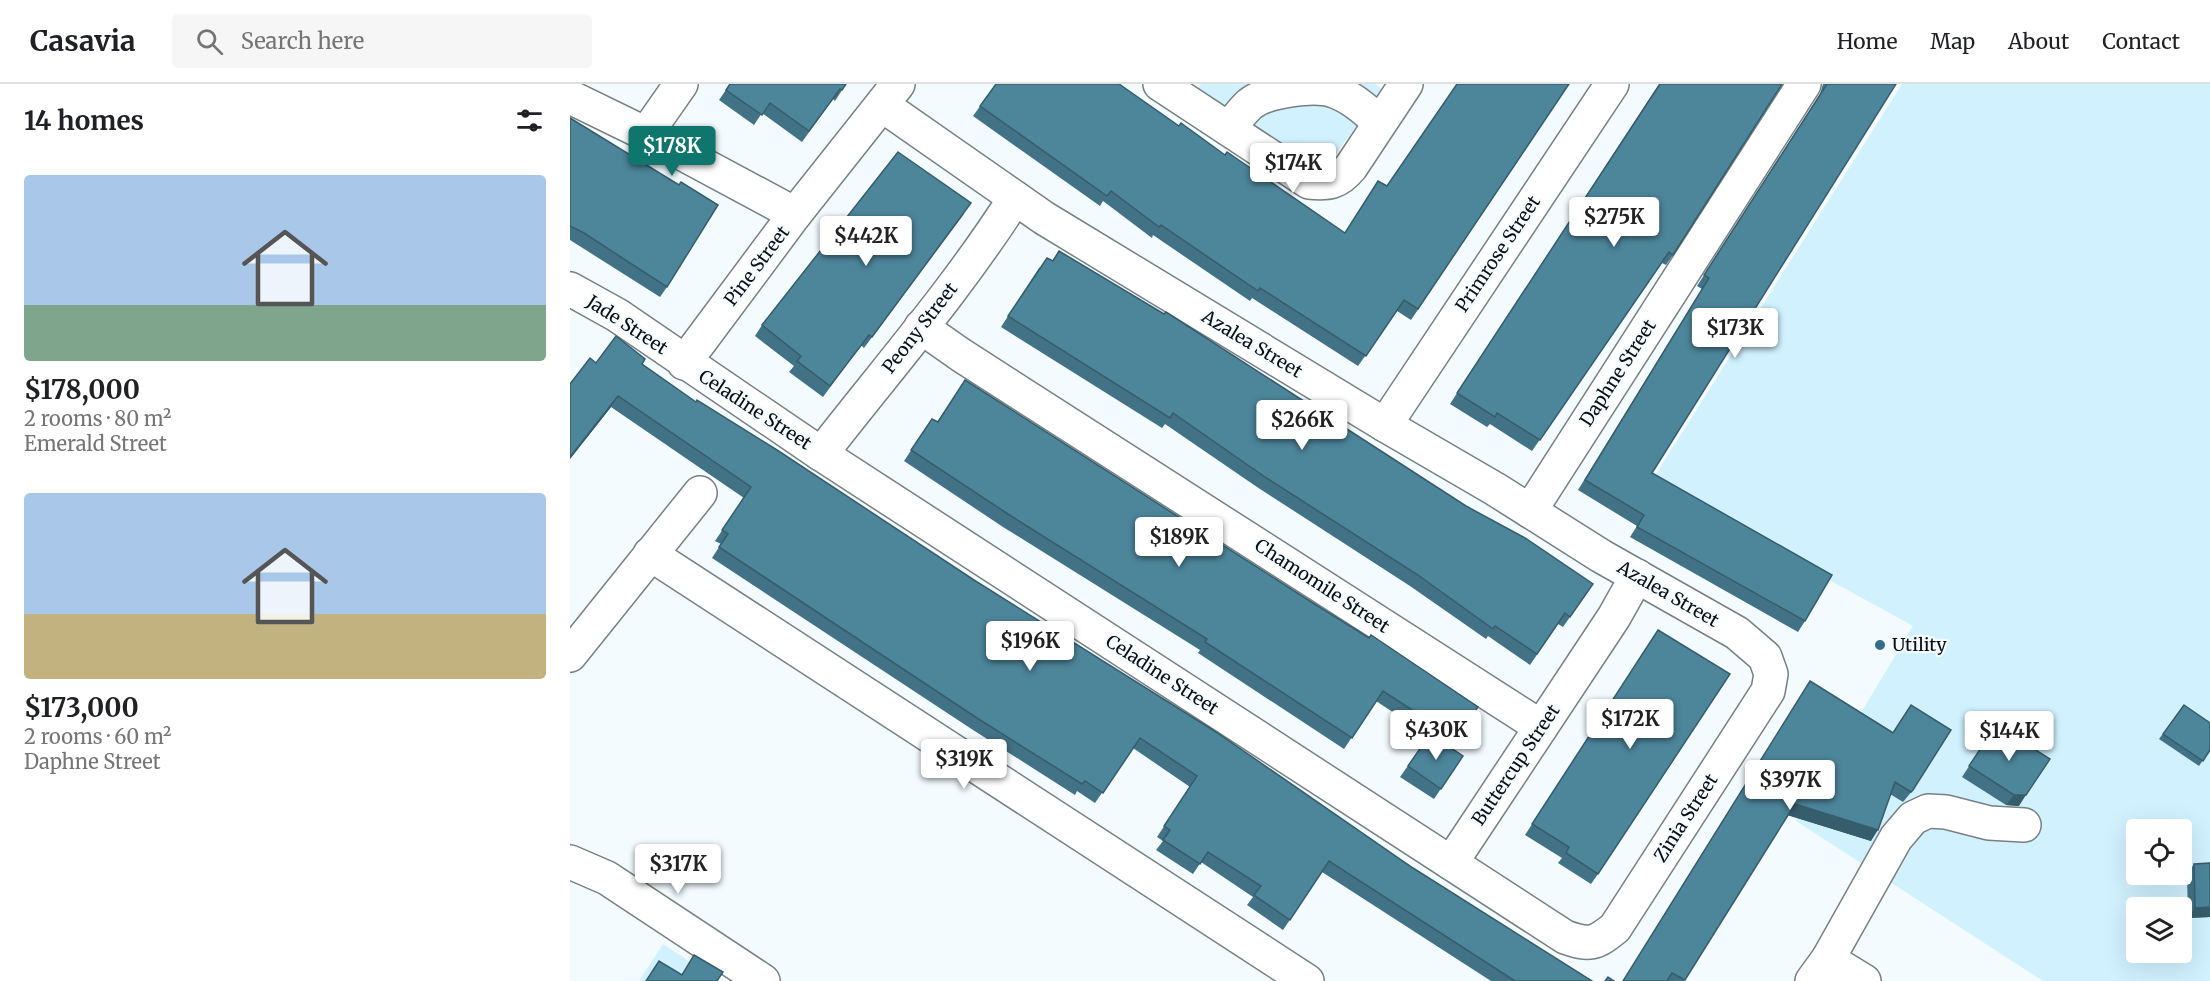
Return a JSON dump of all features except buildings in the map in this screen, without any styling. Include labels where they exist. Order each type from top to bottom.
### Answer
[{"type":"street","points":[[646,134],[681,84]]},
{"type":"street","points":[[1160,84],[1309,182],[1328,184],[1342,178],[1406,84]]},
{"type":"street","name":"Primrose Street","points":[[1385,425],[1611,84]]},
{"type":"street","name":"Daphne Street","points":[[1530,511],[1804,84]]},
{"type":"street","points":[[1230,129],[1250,104],[1259,99],[1315,87],[1334,91],[1349,99],[1380,122]]},
{"type":"street","name":"Azalea Street","points":[[890,94],[1015,198],[1385,425],[1753,644]]},
{"type":"street","name":"Pine Street","points":[[684,363],[795,214],[890,94]]},
{"type":"street","points":[[570,97],[646,134],[795,214]]},
{"type":"street","name":"Peony Street","points":[[821,454],[991,236],[1015,198]]},
{"type":"street","name":"Jade Street","points":[[576,303],[617,315],[684,363]]},
{"type":"street","name":"Chamomile Street","points":[[921,327],[961,355],[1541,727]]},
{"type":"street","name":"Celadine Street","points":[[684,363],[1565,937],[1582,943]]},
{"type":"street","points":[[570,655],[700,493]]},
{"type":"street","points":[[650,555],[1307,981]]},
{"type":"street","name":"Buttercup Street","points":[[1451,863],[1614,617],[1637,576]]},
{"type":"street","name":"Zinia Street","points":[[1582,943],[1598,942],[1615,928],[1768,691],[1771,674],[1765,657],[1753,644]]},
{"type":"street","points":[[1864,981],[1820,970],[1896,838],[1913,818],[1928,811],[1946,812],[1989,823],[2025,825]]},
{"type":"street","points":[[570,862],[607,878],[763,981]]},
{"type":"shaded area","points":[[1201,84],[1375,84],[1383,90],[1331,160],[1317,164],[1293,154],[1198,89]]},
{"type":"shaded area","points":[[1902,84],[2210,84],[2210,981],[2043,981],[1796,821],[1913,626],[1651,482]]},
{"type":"shaded area","points":[[663,944],[719,981],[639,981]]},
{"type":"place","name":"Utility","points":[[1880,645]]}]
